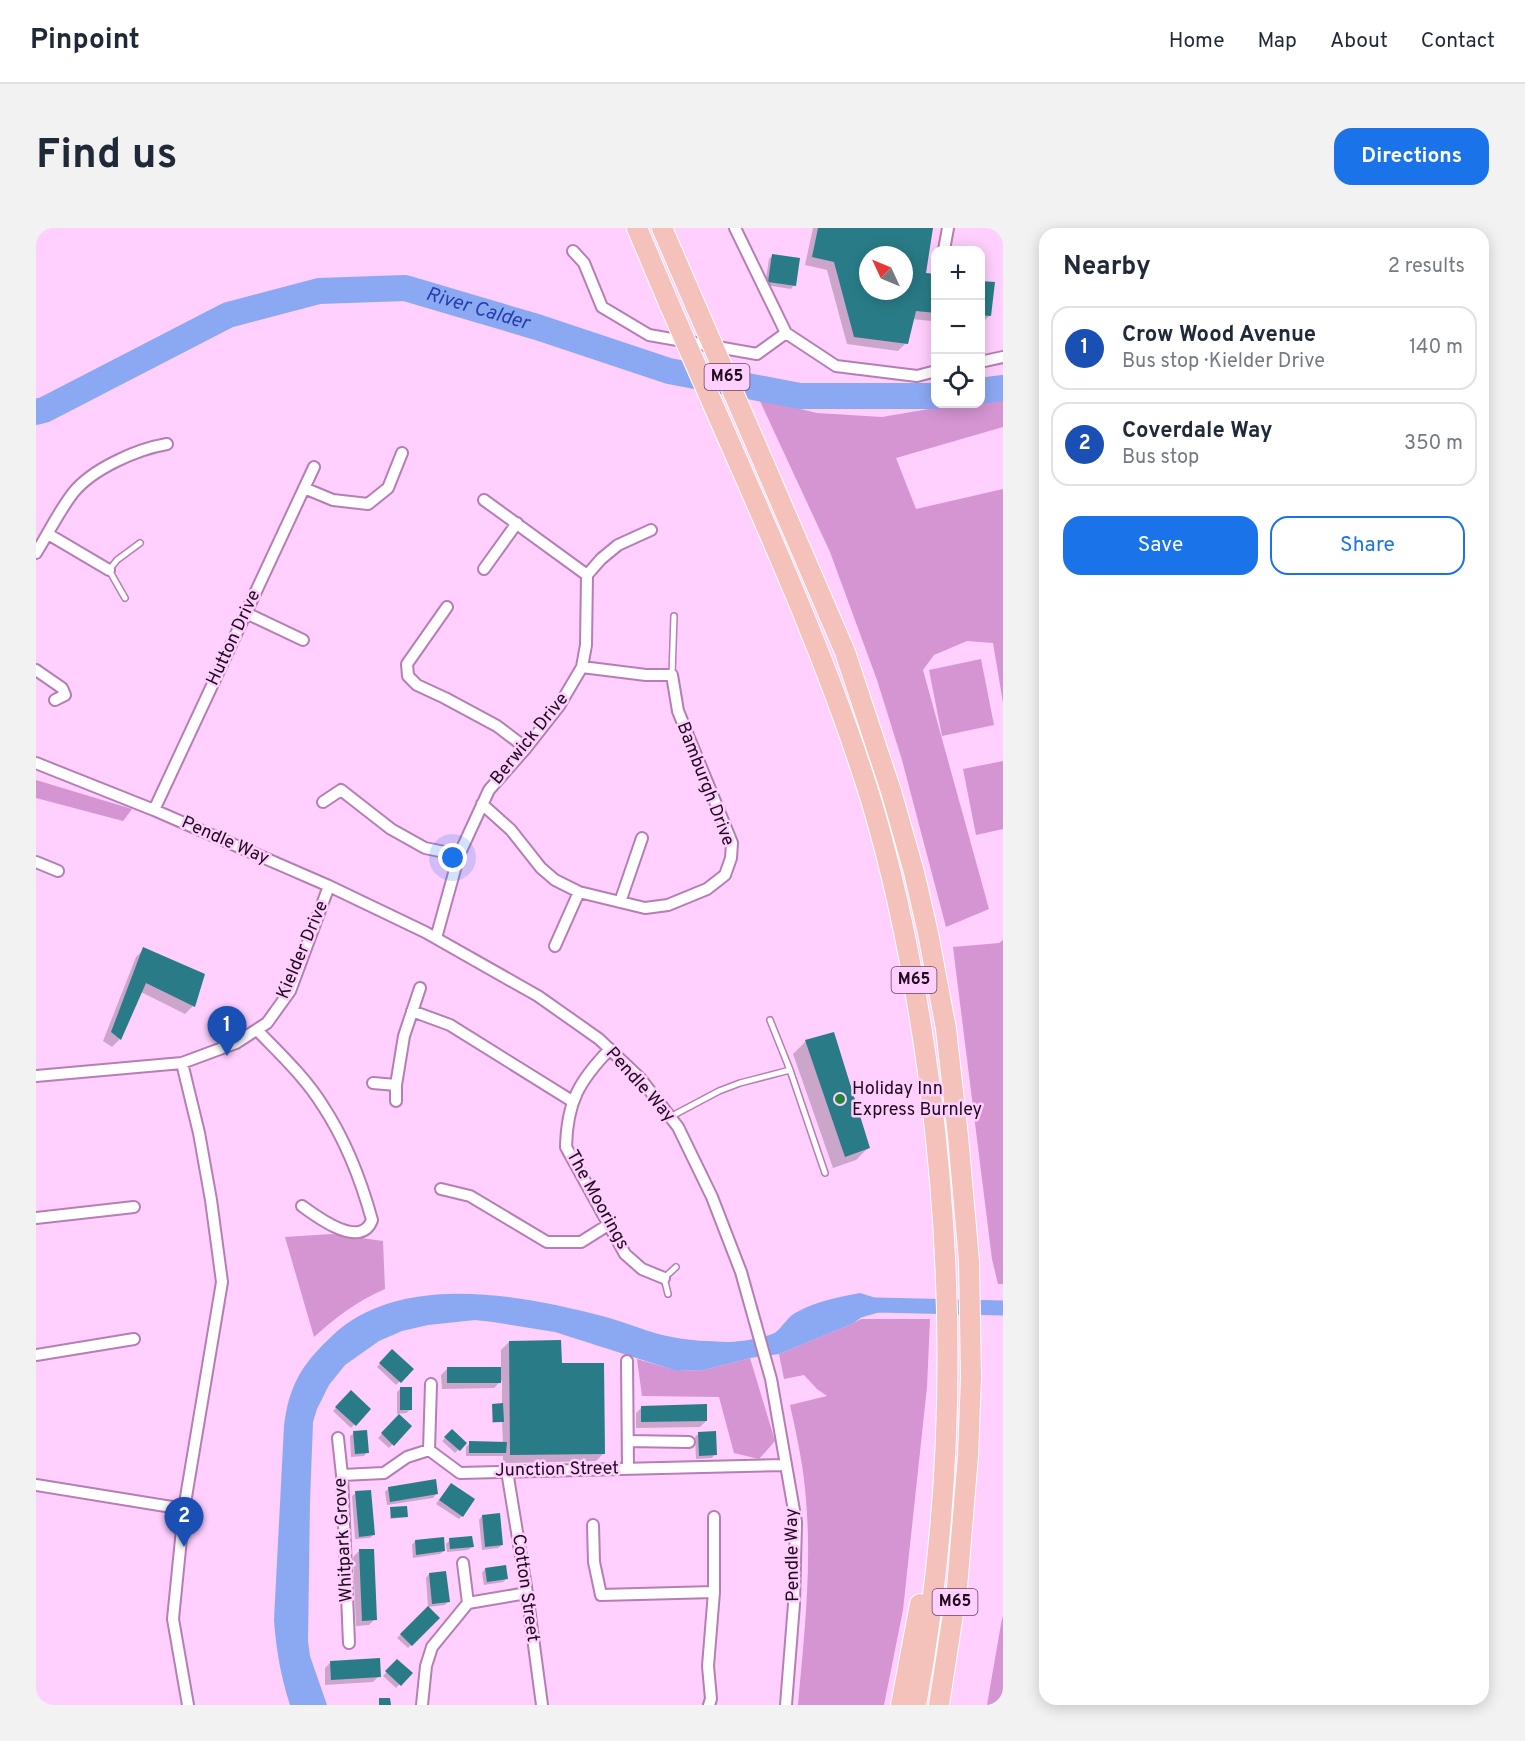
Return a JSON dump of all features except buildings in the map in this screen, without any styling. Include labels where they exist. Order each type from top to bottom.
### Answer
[{"type":"highway","name":"M65","points":[[637,228],[823,661],[871,801],[907,939],[924,1039],[937,1145],[945,1257],[948,1376],[934,1590],[916,1705]]},
{"type":"highway","name":"M65","points":[[662,228],[845,652],[891,791],[914,872],[928,933],[946,1029],[958,1136],[969,1262],[971,1377],[965,1498],[957,1588],[939,1705]]},
{"type":"highway","points":[[951,1705],[965,1612],[970,1543],[965,1498]]},
{"type":"highway","points":[[901,1705],[920,1601],[937,1549]]},
{"type":"street","points":[[735,228],[786,333],[836,366],[917,376],[931,372]]},
{"type":"street","points":[[946,246],[948,228]]},
{"type":"street","points":[[573,250],[584,263],[602,307],[649,335],[757,354],[786,333]]},
{"type":"street","points":[[985,361],[1003,357]]},
{"type":"street","points":[[36,553],[74,492],[97,472],[146,447],[167,444]]},
{"type":"street","points":[[304,488],[333,500],[368,504],[388,488],[402,453]]},
{"type":"street","name":"Hutton Drive","points":[[154,810],[314,467]]},
{"type":"street","points":[[484,500],[587,575],[618,545],[651,530]]},
{"type":"street","points":[[484,569],[517,523]]},
{"type":"street","points":[[48,534],[109,570]]},
{"type":"street","name":"Berwick Drive","points":[[436,938],[459,855],[489,790],[559,706],[582,667],[586,645],[587,575]]},
{"type":"street","points":[[447,607],[407,664],[408,676],[417,685],[497,726],[526,748]]},
{"type":"street","points":[[246,614],[303,640]]},
{"type":"street","points":[[582,667],[646,675],[672,675]]},
{"type":"street","points":[[36,670],[62,688],[65,695],[56,700]]},
{"type":"street","name":"Bamburgh Drive","points":[[482,804],[511,830],[541,868],[555,880],[579,892],[645,908],[668,905],[706,890],[725,875],[732,858],[732,843],[678,711],[672,675]]},
{"type":"street","name":"Pendle Way","points":[[36,763],[154,810],[329,886],[436,938],[538,996],[599,1039],[639,1078],[678,1127],[712,1197],[741,1272],[771,1379],[796,1522],[794,1604],[786,1705]]},
{"type":"street","points":[[323,802],[342,790],[391,829],[425,848],[459,855]]},
{"type":"street","points":[[620,902],[642,838]]},
{"type":"street","points":[[36,862],[58,870]]},
{"type":"street","name":"Kielder Drive","points":[[36,1076],[182,1063],[236,1043],[257,1030],[267,1023],[290,991],[329,886]]},
{"type":"street","points":[[555,946],[579,892]]},
{"type":"street","points":[[396,1101],[400,1054],[420,988]]},
{"type":"street","points":[[412,1011],[450,1024],[572,1101]]},
{"type":"street","points":[[257,1030],[294,1067],[324,1106],[360,1178],[372,1220],[370,1226],[365,1230],[353,1232],[341,1230],[326,1223],[302,1206]]},
{"type":"street","name":"The Moorings","points":[[610,1049],[591,1069],[572,1101],[566,1147],[625,1254],[642,1269],[664,1278]]},
{"type":"street","points":[[182,1063],[201,1144],[222,1282],[184,1509],[173,1618],[188,1705]]},
{"type":"street","points":[[374,1083],[396,1085]]},
{"type":"street","points":[[441,1189],[470,1196],[547,1242],[581,1242],[608,1225]]},
{"type":"street","points":[[36,1218],[134,1207]]},
{"type":"street","points":[[36,1355],[134,1339]]},
{"type":"street","points":[[627,1361],[628,1469]]},
{"type":"street","points":[[342,1475],[384,1473],[407,1457],[429,1450],[431,1384]]},
{"type":"street","name":"Whitpark Grove","points":[[338,1438],[342,1475],[349,1643]]},
{"type":"street","points":[[628,1441],[689,1442]]},
{"type":"street","name":"Junction Street","points":[[429,1450],[460,1473],[785,1465]]},
{"type":"street","name":"Cotton Street","points":[[507,1471],[542,1705]]},
{"type":"street","points":[[36,1485],[184,1509]]},
{"type":"street","points":[[709,1705],[711,1699],[708,1666],[714,1592],[714,1517]]},
{"type":"street","points":[[593,1525],[594,1562],[601,1595],[714,1592]]},
{"type":"street","points":[[463,1563],[468,1603]]},
{"type":"street","points":[[422,1705],[426,1666],[432,1647],[468,1603],[526,1593]]},
{"type":"lane","points":[[125,598],[109,570],[117,560],[140,543]]},
{"type":"lane","points":[[672,675],[674,616]]},
{"type":"lane","points":[[770,1020],[790,1070],[825,1173]]},
{"type":"lane","points":[[670,1117],[719,1091],[790,1070]]},
{"type":"lane","points":[[668,1294],[664,1278],[676,1267]]},
{"type":"shaded area","points":[[1003,395],[1003,427],[896,458],[916,509],[1003,489],[1003,703],[993,643],[967,641],[934,655],[923,670],[989,909],[946,927],[902,760],[877,680],[830,552],[759,399],[817,413],[882,417],[935,408],[985,408],[985,398]]},
{"type":"shaded area","points":[[981,659],[994,725],[942,736],[929,670]]},
{"type":"shaded area","points":[[1003,761],[1003,829],[976,835],[963,769]]},
{"type":"shaded area","points":[[36,780],[132,809],[123,821],[36,798]]},
{"type":"shaded area","points":[[1003,940],[1003,1284],[998,1284],[992,1259],[953,947],[999,943]]},
{"type":"shaded area","points":[[332,1234],[383,1241],[385,1289],[347,1310],[314,1337],[285,1237]]},
{"type":"shaded area","points":[[861,1319],[930,1319],[927,1387],[903,1610],[884,1705],[798,1705],[806,1602],[808,1526],[804,1476],[790,1405],[827,1396],[804,1375],[784,1379],[779,1354]]},
{"type":"shaded area","points":[[750,1358],[775,1441],[759,1459],[734,1453],[719,1397],[642,1396],[637,1359],[678,1371],[704,1370]]},
{"type":"shaded area","points":[[1003,1616],[1003,1705],[987,1705],[1001,1624]]},
{"type":"water","points":[[860,1293],[876,1298],[877,1305],[854,1323],[779,1354],[750,1358],[704,1370],[677,1371],[555,1332],[475,1320],[428,1325],[402,1331],[379,1341],[345,1365],[329,1385],[313,1422],[308,1641],[310,1656],[327,1705],[290,1705],[279,1663],[274,1620],[284,1426],[293,1387],[305,1366],[332,1336],[360,1316],[391,1302],[426,1296],[462,1294],[535,1301],[611,1318],[672,1337],[732,1342],[772,1334],[795,1313],[829,1300]]},
{"type":"waterway","name":"River Calder","points":[[36,412],[44,410],[228,315],[319,291],[405,288],[537,327],[669,371],[800,396],[931,396]]},
{"type":"waterway","name":"River Calder","points":[[985,390],[1003,388]]},
{"type":"waterway","points":[[860,1310],[877,1305],[1003,1308]]},
{"type":"place","name":"Crow Wood Avenue","points":[[227,1056]]},
{"type":"place","name":"Holiday Inn Express Burnley","points":[[840,1099]]},
{"type":"place","name":"Coverdale Way","points":[[184,1547]]}]
